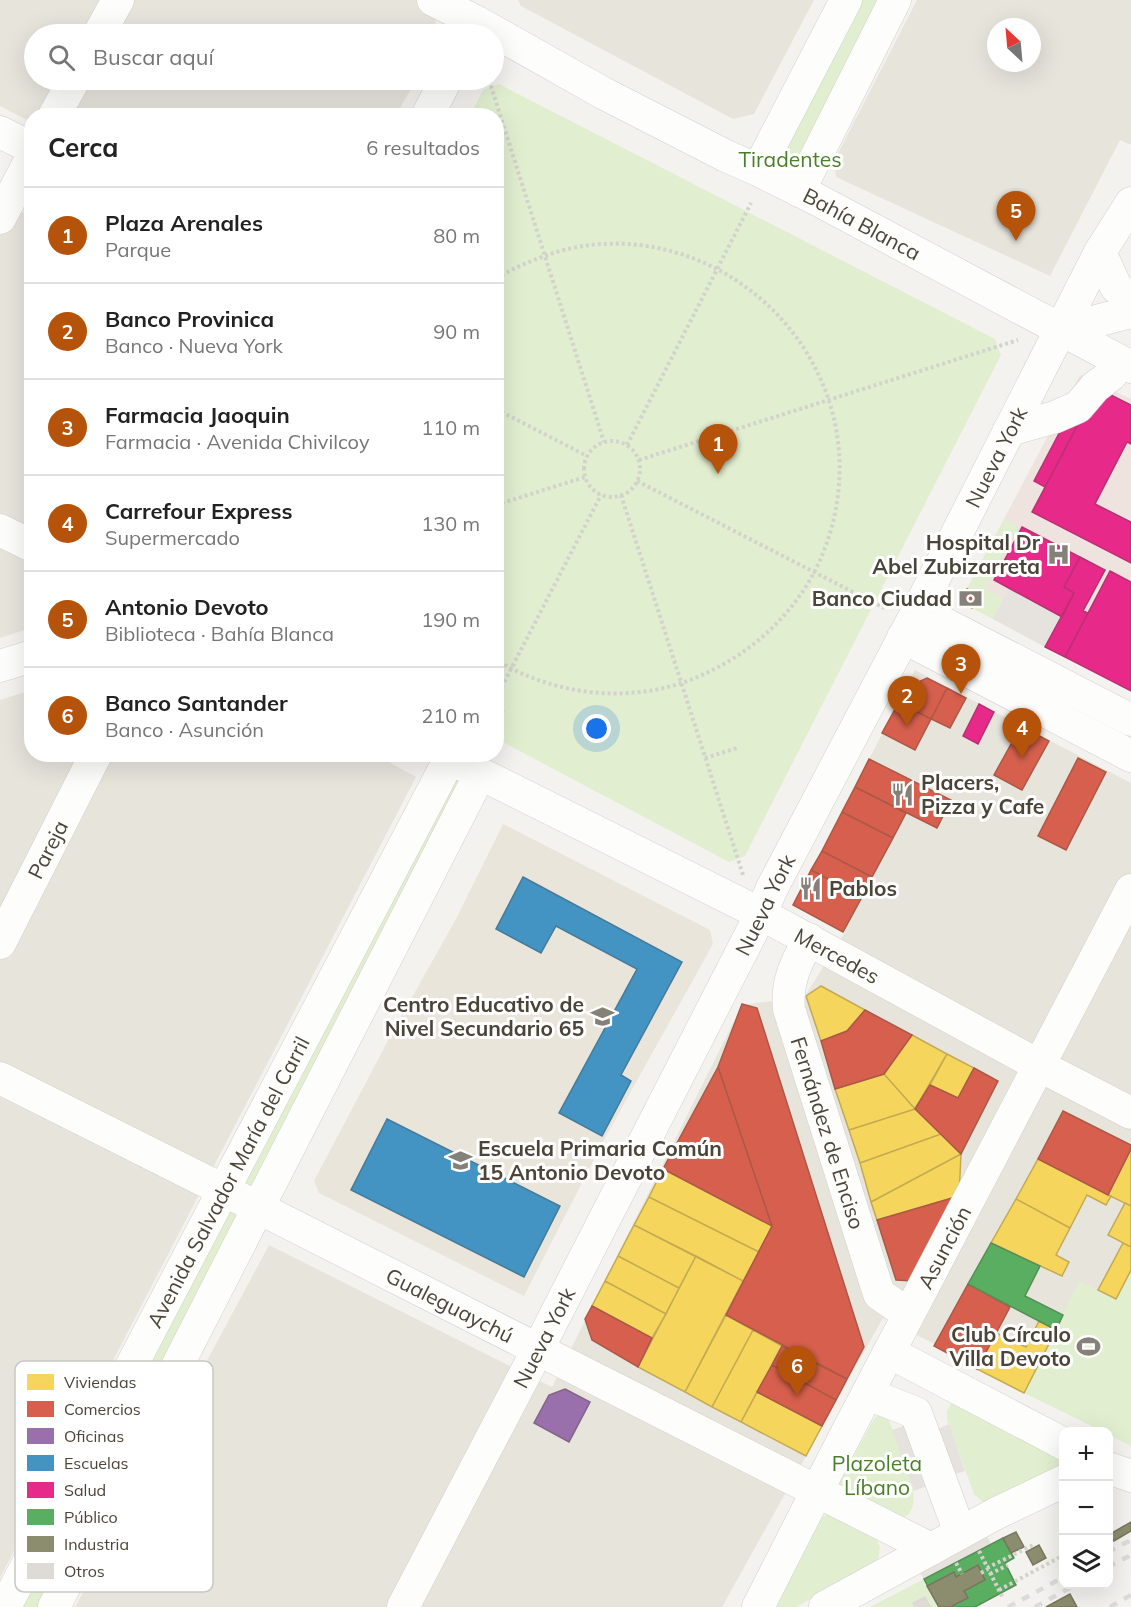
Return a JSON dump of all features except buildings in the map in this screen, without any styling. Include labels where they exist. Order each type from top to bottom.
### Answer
[{"type":"street","points":[[105,24],[118,0]]},
{"type":"street","name":"Bahía Blanca","points":[[433,0],[476,14],[492,24]]},
{"type":"street","points":[[758,170],[846,0]]},
{"type":"street","points":[[799,191],[895,0]]},
{"type":"street","name":"Bahía Blanca","points":[[504,31],[603,93],[799,191],[1126,365]]},
{"type":"street","points":[[58,108],[68,90]]},
{"type":"street","points":[[431,108],[441,90]]},
{"type":"street","points":[[0,132],[24,144]]},
{"type":"street","points":[[11,198],[24,173]]},
{"type":"street","name":"Nueva York","points":[[404,1607],[761,914],[772,888],[1062,330],[1100,252],[1131,203]]},
{"type":"street","points":[[1100,252],[1116,287],[1131,299]]},
{"type":"street","points":[[1062,330],[1131,312]]},
{"type":"street","points":[[1009,430],[1055,417],[1078,407],[1095,387],[1126,365]]},
{"type":"street","points":[[0,530],[24,542]]},
{"type":"street","points":[[918,610],[1131,720]]},
{"type":"street","points":[[903,637],[1131,756]]},
{"type":"street","points":[[0,666],[24,658]]},
{"type":"street","name":"Pareja","points":[[0,943],[92,762]]},
{"type":"street","name":"Avenida Salvador María del Carril","points":[[135,1361],[444,762]]},
{"type":"street","name":"Mercedes","points":[[458,762],[809,939],[1040,1066],[1131,1113]]},
{"type":"street","name":"Avenida Salvador María del Carril","points":[[179,1361],[480,774]]},
{"type":"street","name":"Asunción","points":[[758,1607],[908,1314],[1131,890]]},
{"type":"street","name":"Fernández de Enciso","points":[[809,939],[789,982],[787,996],[789,1009],[879,1294],[908,1314]]},
{"type":"street","name":"Gualeguaychú","points":[[0,1078],[817,1491],[956,1549]]},
{"type":"street","points":[[889,1352],[1059,1441]]},
{"type":"street","points":[[868,1394],[916,1413],[956,1549]]},
{"type":"street","points":[[1113,1470],[1131,1476]]},
{"type":"street","points":[[825,1607],[956,1549],[1059,1484]]},
{"type":"street","name":"Avenida Salvador María del Carril","points":[[5,1607],[15,1588]]},
{"type":"street","name":"Avenida Salvador María del Carril","points":[[54,1607],[62,1592]]},
{"type":"path","points":[[492,90],[498,108]]},
{"type":"path","points":[[504,128],[604,442]]},
{"type":"path","points":[[627,445],[751,203]]},
{"type":"path","points":[[504,274],[544,255],[573,248],[632,245],[690,257],[717,268],[766,302],[787,323],[804,346],[819,372],[829,400],[840,458],[839,488],[832,526],[815,572],[781,620],[759,641],[735,658],[709,673],[681,683],[653,690],[624,693],[595,693],[566,689],[538,681],[504,665]]},
{"type":"path","points":[[639,460],[1018,340]]},
{"type":"path","points":[[504,413],[587,456]]},
{"type":"path","points":[[604,442],[620,442],[627,445],[639,460],[637,481],[628,492],[615,497],[601,495],[589,485],[585,477],[587,456],[604,442]]},
{"type":"path","points":[[504,502],[585,477]]},
{"type":"path","points":[[637,481],[884,608]]},
{"type":"path","points":[[504,683],[601,495]]},
{"type":"path","points":[[621,495],[744,878]]},
{"type":"path","points":[[689,736],[697,734]]},
{"type":"path","points":[[705,758],[737,748]]},
{"type":"path","points":[[989,1570],[1033,1545]]},
{"type":"path","points":[[956,1549],[989,1570],[1003,1598]]},
{"type":"path","points":[[956,1549],[962,1574]]},
{"type":"path","points":[[999,1590],[1059,1558]]},
{"type":"path","points":[[981,1573],[1008,1564]]},
{"type":"shaded area","points":[[0,0],[433,0],[436,24],[24,24],[24,90],[410,90],[400,108],[24,108],[24,118],[0,106]]},
{"type":"shaded area","points":[[518,0],[814,0],[754,114],[733,119],[521,6]]},
{"type":"shaded area","points":[[917,0],[1131,0],[1131,145],[1120,140],[1050,276],[836,177],[835,159]]},
{"type":"shaded area","points":[[0,201],[24,213],[24,630],[0,638]]},
{"type":"shaded area","name":"Hospital Dr Abel Zubizarreta","points":[[1082,375],[1131,399],[1131,691],[972,608],[979,595],[967,589]]},
{"type":"shaded area","points":[[1009,588],[1062,617],[1045,647],[993,619]]},
{"type":"shaded area","points":[[915,670],[1131,783],[1131,1443],[1113,1434],[1113,1427],[1099,1427],[883,1318],[722,1607],[75,1607],[83,1592],[213,1592],[213,1361],[207,1361],[269,1245],[552,1387],[742,1005],[805,996],[845,932],[795,903]]},
{"type":"shaded area","points":[[24,692],[24,762],[389,762],[416,777],[113,1361],[15,1361],[15,1549],[0,1578],[0,700]]},
{"type":"shaded area","points":[[503,824],[710,930],[713,944],[605,1138],[524,1296],[319,1193],[314,1181],[393,1031],[456,919]]},
{"type":"shaded area","points":[[949,1424],[965,1471],[952,1475],[936,1430]]},
{"type":"shaded area","points":[[906,1425],[927,1486],[914,1491],[892,1430]]},
{"type":"shaded area","points":[[984,1530],[991,1544],[924,1579],[916,1566]]},
{"type":"green space","name":"Tiradentes","points":[[846,0],[895,0],[799,191],[758,170]]},
{"type":"green space","points":[[504,87],[995,339],[1001,355],[745,856],[729,862],[504,743],[504,108],[474,108],[483,90],[504,90]]},
{"type":"green space","points":[[1004,519],[1018,527],[985,588],[1004,599],[993,619],[972,608],[979,595],[967,589]]},
{"type":"green space","points":[[448,762],[458,762],[472,769],[177,1361],[134,1361]]},
{"type":"green space","name":"Club Círculo Villa Devoto","points":[[1131,1270],[1131,1446],[1113,1437],[1113,1427],[1094,1427],[1024,1393],[1079,1281],[1115,1299]]},
{"type":"green space","points":[[952,1402],[1059,1453],[1059,1471],[985,1504],[974,1494],[947,1420],[947,1411]]},
{"type":"green space","name":"Plazoleta Líbano","points":[[879,1414],[888,1418],[905,1462],[914,1497],[912,1508],[905,1517],[900,1519],[838,1485],[874,1419]]},
{"type":"green space","points":[[827,1514],[875,1536],[880,1547],[878,1561],[796,1607],[775,1607],[821,1517]]},
{"type":"green space","points":[[924,1579],[939,1607],[870,1607]]},
{"type":"green space","points":[[15,1588],[15,1592],[61,1592],[54,1607],[5,1607]]},
{"type":"railway","points":[[1113,1549],[1131,1540]]},
{"type":"railway","points":[[1113,1564],[1131,1555]]},
{"type":"railway","points":[[1008,1607],[1059,1580]]},
{"type":"railway","points":[[1035,1607],[1068,1589]]},
{"type":"railway","points":[[1110,1607],[1131,1595]]},
{"type":"place","name":"Antonio Devoto","points":[[1016,241]]},
{"type":"place","name":"Plaza Arenales","points":[[718,474]]},
{"type":"place","name":"Hospital Dr Abel Zubizarreta","points":[[1058,554]]},
{"type":"place","name":"Banco Ciudad","points":[[970,598]]},
{"type":"place","name":"Farmacia Jaoquin","points":[[961,694]]},
{"type":"place","name":"Banco Provinica","points":[[907,726]]},
{"type":"place","name":"Carrefour Express","points":[[1022,758]]},
{"type":"place","name":"Placers, Pizza y Cafe","points":[[903,794]]},
{"type":"place","name":"Pablos","points":[[811,888]]},
{"type":"place","name":"Centro Educativo de Nivel Secundario 65","points":[[602,1016]]},
{"type":"place","name":"Escuela Primaria Común 15 Antonio Devoto","points":[[460,1160]]},
{"type":"place","name":"Club Círculo Villa Devoto","points":[[1089,1346]]},
{"type":"place","name":"Banco Santander","points":[[797,1396]]}]
